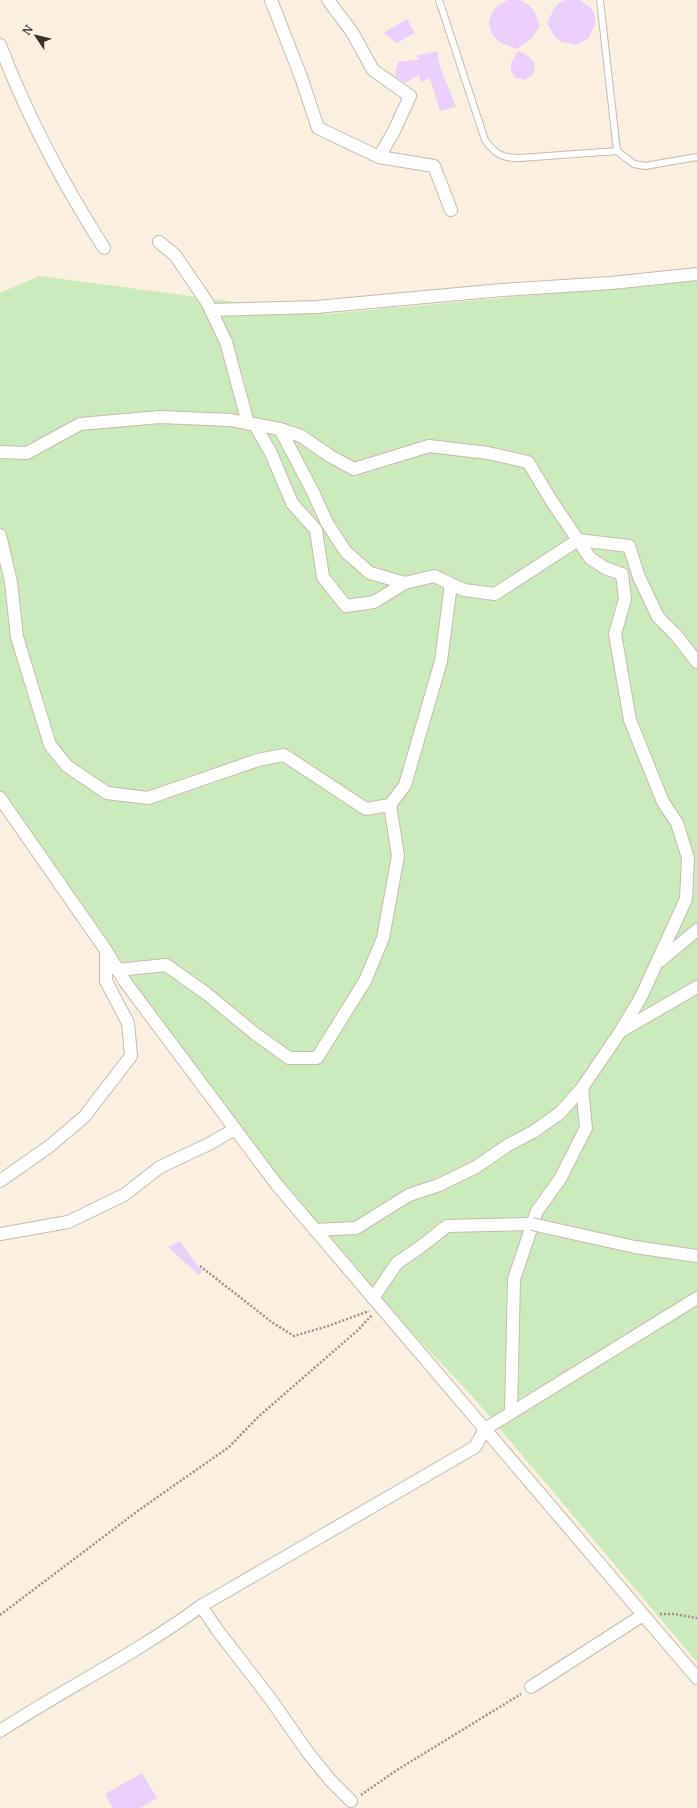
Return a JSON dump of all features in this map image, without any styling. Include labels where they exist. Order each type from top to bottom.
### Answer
[{"type":"street","points":[[271,0],[302,77],[318,128],[379,157],[434,166],[451,210]]},
{"type":"street","points":[[328,0],[352,32],[373,70],[410,96],[394,131],[379,157]]},
{"type":"street","points":[[0,45],[12,79],[72,196],[104,248]]},
{"type":"street","points":[[159,242],[175,255],[211,310],[226,342],[248,423]]},
{"type":"street","points":[[211,310],[316,307],[494,290],[611,283],[697,274]]},
{"type":"street","points":[[0,452],[28,453],[80,424],[160,417],[231,420],[280,429],[301,436],[330,456],[354,469],[429,446],[488,453],[528,462],[551,500],[590,558],[605,568],[622,574],[626,599],[615,634],[630,720],[663,802],[677,823],[688,858],[686,899],[658,963],[641,997],[620,1032],[582,1088],[560,1113],[533,1132],[508,1145],[476,1167],[439,1185],[409,1195],[356,1228],[315,1230]]},
{"type":"street","points":[[248,423],[255,425],[272,453],[292,503],[316,530],[323,576],[346,606],[374,602],[405,583],[434,576],[464,590],[495,594],[578,540],[629,546],[639,577],[658,617],[676,635],[697,662]]},
{"type":"street","points":[[280,429],[313,492],[326,523],[346,552],[370,573],[405,583]]},
{"type":"street","points":[[0,535],[11,582],[17,638],[50,746],[67,766],[107,793],[148,798],[258,760],[284,755],[366,809],[390,805],[405,785],[441,661],[451,584]]},
{"type":"street","points":[[0,798],[106,951],[126,983],[277,1185],[697,1678]]},
{"type":"street","points":[[118,970],[166,965],[207,994],[254,1034],[289,1058],[317,1058],[365,982],[383,938],[398,856],[390,805]]},
{"type":"street","points":[[658,963],[697,930]]},
{"type":"street","points":[[0,1182],[51,1145],[84,1117],[131,1056],[128,1023],[106,981],[106,951]]},
{"type":"street","points":[[620,1032],[697,987]]},
{"type":"street","points":[[511,1413],[514,1279],[537,1211],[560,1179],[586,1128],[582,1088]]},
{"type":"street","points":[[0,1234],[68,1222],[124,1195],[160,1167],[209,1144],[235,1129]]},
{"type":"street","points":[[377,1302],[397,1263],[419,1248],[446,1226],[532,1224],[635,1247],[697,1256]]},
{"type":"street","points":[[0,1731],[137,1650],[201,1606],[474,1447],[485,1429],[697,1298]]},
{"type":"street","points":[[201,1606],[218,1631],[269,1697],[309,1754],[330,1781],[351,1801]]},
{"type":"street","points":[[531,1687],[643,1615]]},
{"type":"lane","points":[[439,0],[485,140],[493,152],[506,158],[520,158],[617,151],[634,164],[645,166],[697,158]]},
{"type":"lane","points":[[600,0],[617,151]]},
{"type":"path","points":[[200,1266],[273,1323],[294,1336],[328,1326],[377,1302]]},
{"type":"path","points":[[0,1615],[145,1506],[229,1446],[258,1417],[358,1330],[377,1302]]},
{"type":"path","points":[[643,1615],[674,1614],[697,1618]]},
{"type":"path","points":[[351,1801],[397,1770],[531,1687]]},
{"type":"green space","points":[[39,276],[326,314],[697,280],[697,1662],[472,1396],[315,1230],[158,1021],[0,800],[0,293]]},
{"type":"building","points":[[507,0],[520,0],[529,5],[534,11],[540,26],[531,39],[517,49],[501,43],[495,38],[489,23],[495,8]]},
{"type":"building","points":[[565,0],[580,0],[592,9],[595,16],[595,24],[589,38],[576,45],[561,42],[555,37],[547,23],[554,9],[559,3]]},
{"type":"building","points":[[407,19],[415,33],[397,43],[383,33]]},
{"type":"building","points":[[437,51],[440,67],[456,107],[440,111],[430,78],[421,82],[419,75],[405,83],[395,76],[398,62],[420,59],[415,56]]},
{"type":"building","points":[[518,51],[530,57],[535,64],[532,76],[524,80],[516,78],[511,71],[511,63]]},
{"type":"building","points":[[180,1241],[202,1272],[199,1275],[168,1247]]},
{"type":"building","points":[[142,1773],[157,1798],[140,1808],[113,1808],[105,1794]]}]
